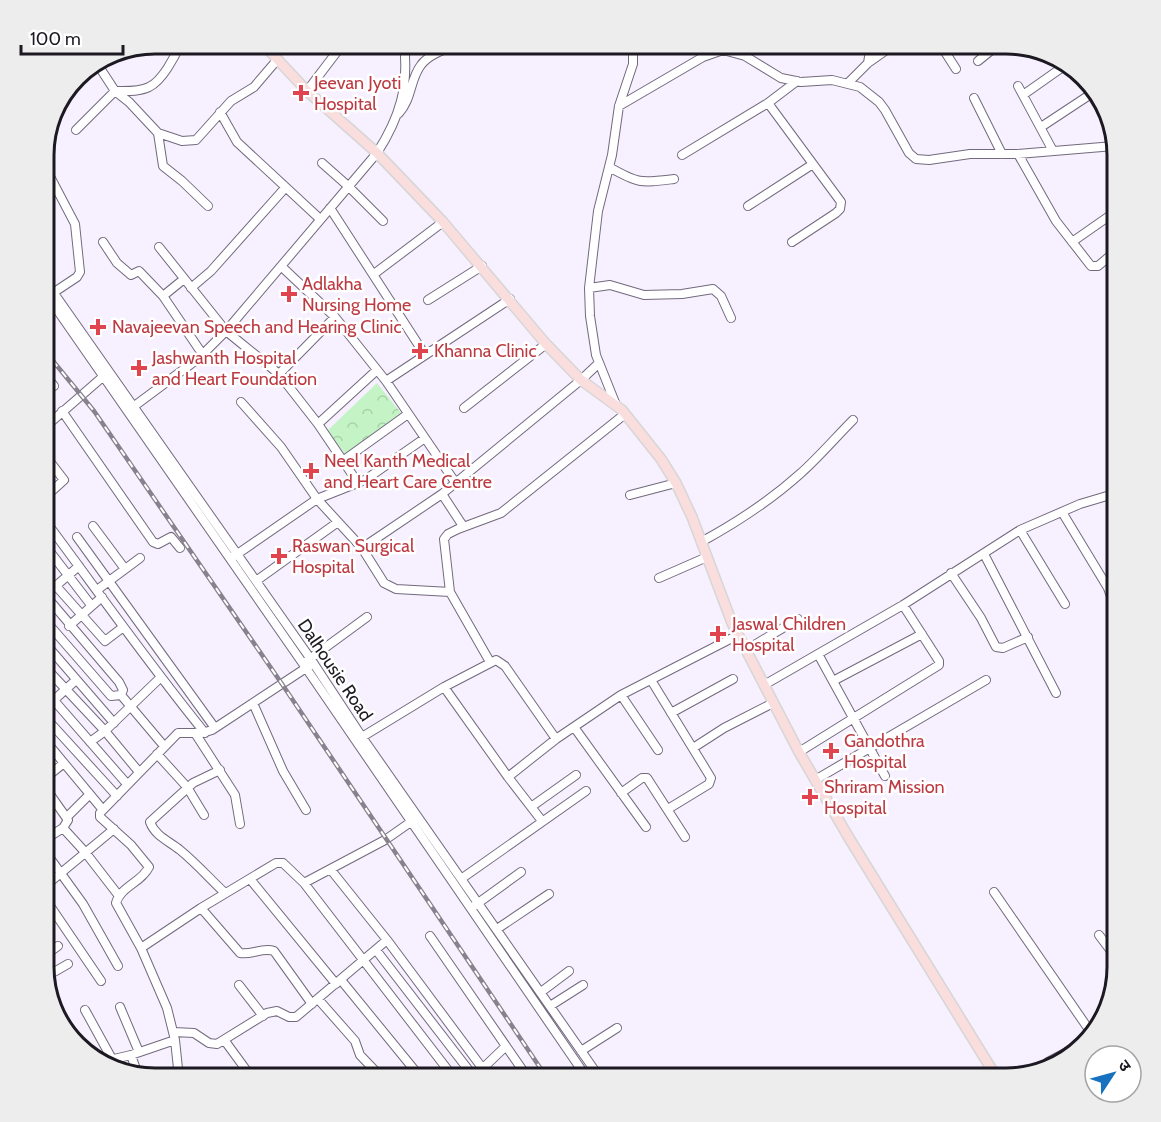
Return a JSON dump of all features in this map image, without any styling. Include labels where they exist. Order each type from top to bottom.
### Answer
[{"type":"main road","points":[[272,54],[307,91],[377,153],[482,266],[546,344],[580,380],[616,405],[656,452],[676,483],[738,635],[799,752],[849,838],[991,1068]]},
{"type":"street","points":[[76,130],[115,91],[151,87],[165,72],[175,54]]},
{"type":"street","points":[[307,91],[335,54]]},
{"type":"street","points":[[398,114],[405,76],[405,54]]},
{"type":"street","points":[[130,409],[203,355],[282,267],[377,153],[398,114],[408,101],[420,65],[436,54]]},
{"type":"street","points":[[616,405],[599,363],[590,316],[589,288],[598,212],[609,167],[619,106],[633,64],[633,54]]},
{"type":"street","points":[[619,106],[712,54]]},
{"type":"street","points":[[736,54],[781,78],[797,81],[832,80],[860,87],[879,102],[897,127],[909,153],[916,159],[929,160],[970,154],[1018,154],[1106,147]]},
{"type":"street","points":[[868,63],[869,54]]},
{"type":"street","points":[[848,83],[881,54]]},
{"type":"street","points":[[946,54],[956,69]]},
{"type":"street","points":[[978,61],[987,54]]},
{"type":"street","points":[[101,70],[115,91],[158,133],[182,141],[196,140],[220,112],[236,98],[254,87],[277,60]]},
{"type":"street","points":[[1023,95],[1059,70]]},
{"type":"street","points":[[682,155],[768,102],[797,81]]},
{"type":"street","points":[[1018,86],[1053,151]]},
{"type":"street","points":[[1041,127],[1087,97]]},
{"type":"street","points":[[974,98],[1002,154]]},
{"type":"street","points":[[768,102],[840,199],[842,205],[836,213],[792,242]]},
{"type":"street","points":[[220,112],[237,142],[320,219]]},
{"type":"street","points":[[158,133],[163,166],[208,206]]},
{"type":"street","points":[[1018,154],[1056,221],[1093,267],[1107,259]]},
{"type":"street","points":[[322,164],[383,221]]},
{"type":"street","points":[[748,206],[813,164]]},
{"type":"street","points":[[609,167],[635,181],[674,179]]},
{"type":"street","points":[[54,184],[75,224],[80,272],[77,277],[54,292]]},
{"type":"street","points":[[191,288],[211,271],[285,188]]},
{"type":"street","points":[[330,208],[425,355]]},
{"type":"street","points":[[1072,242],[1107,218]]},
{"type":"street","points":[[374,274],[443,222]]},
{"type":"street","points":[[103,242],[117,263],[131,275],[139,272],[163,296],[203,355]]},
{"type":"street","points":[[159,247],[226,331],[279,374],[318,424],[358,483]]},
{"type":"street","points":[[428,300],[482,266]]},
{"type":"street","points":[[282,267],[335,317],[386,381],[456,482]]},
{"type":"street","points":[[163,296],[184,279]]},
{"type":"street","points":[[589,288],[610,285],[644,295],[682,294],[713,289],[721,296],[731,318]]},
{"type":"street","name":"Dalhousie Road","points":[[54,294],[130,409],[415,819],[580,1068]]},
{"type":"street","points":[[386,381],[510,299]]},
{"type":"street","name":"Dalhousie Road","points":[[54,304],[107,374]]},
{"type":"street","points":[[279,374],[335,317]]},
{"type":"street","points":[[464,408],[546,344]]},
{"type":"street","points":[[362,548],[442,494],[599,363]]},
{"type":"street","points":[[318,424],[377,370]]},
{"type":"street","points":[[54,417],[107,374]]},
{"type":"street","points":[[241,402],[281,447],[317,499],[362,548],[381,581],[390,587],[450,592]]},
{"type":"street","points":[[62,411],[155,544],[171,537],[180,548]]},
{"type":"street","points":[[344,460],[408,414]]},
{"type":"street","points":[[490,662],[450,592],[443,541],[448,534],[463,526],[493,517],[510,506],[625,414]]},
{"type":"street","points":[[701,542],[740,520],[780,490],[801,473],[853,420]]},
{"type":"street","points":[[234,557],[317,499],[358,483],[425,438]]},
{"type":"street","points":[[54,467],[64,480],[54,489]]},
{"type":"street","points":[[630,495],[676,483]]},
{"type":"street","points":[[442,494],[463,526]]},
{"type":"street","points":[[764,685],[903,605],[1020,530],[1080,504],[1107,496]]},
{"type":"street","points":[[1062,512],[1107,586]]},
{"type":"street","points":[[256,581],[338,522]]},
{"type":"street","points":[[93,526],[125,569]]},
{"type":"street","points":[[1020,530],[1065,604]]},
{"type":"street","points":[[54,532],[160,678],[205,733]]},
{"type":"street","points":[[77,537],[215,728]]},
{"type":"street","points":[[984,554],[1056,693]]},
{"type":"street","points":[[54,557],[91,605]]},
{"type":"street","name":"Dalhousie Road","points":[[234,557],[256,581],[308,663],[362,737],[415,819],[461,879],[474,906],[497,929],[593,1068]]},
{"type":"street","points":[[659,578],[707,557]]},
{"type":"street","points":[[69,626],[91,605],[110,580],[140,558]]},
{"type":"street","points":[[79,566],[56,586],[105,641],[123,628]]},
{"type":"street","points":[[951,573],[981,618],[994,646],[1003,648],[1028,637]]},
{"type":"street","points":[[799,752],[938,666],[939,661],[903,605]]},
{"type":"street","points":[[54,608],[119,682],[123,690],[121,695],[129,708],[164,746]]},
{"type":"street","points":[[178,1068],[175,1036],[162,995],[141,948],[116,903],[119,896],[146,873],[149,867],[114,828],[100,817],[100,813],[180,732],[205,733],[215,728],[253,703],[368,617]]},
{"type":"street","points":[[746,650],[798,619]]},
{"type":"street","points":[[54,630],[111,696],[121,695]]},
{"type":"street","points":[[833,681],[922,634]]},
{"type":"street","points":[[508,777],[556,739],[621,695],[738,635]]},
{"type":"street","points":[[54,654],[114,723]]},
{"type":"street","points":[[818,654],[885,776]]},
{"type":"street","points":[[362,737],[444,687],[490,662],[499,660],[556,739]]},
{"type":"street","points":[[54,677],[140,771]]},
{"type":"street","points":[[90,742],[114,723],[160,678]]},
{"type":"street","points":[[671,713],[733,679]]},
{"type":"street","points":[[76,680],[54,700],[127,784]]},
{"type":"street","points":[[651,680],[710,775],[711,782],[668,809]]},
{"type":"street","points":[[815,780],[986,680]]},
{"type":"street","points":[[444,687],[542,821]]},
{"type":"street","points":[[621,695],[658,750]]},
{"type":"street","points":[[253,703],[283,771],[306,810]]},
{"type":"street","points":[[693,748],[724,728],[773,703]]},
{"type":"street","points":[[54,727],[117,796]]},
{"type":"street","points":[[574,727],[646,827]]},
{"type":"street","points":[[195,733],[236,795],[240,824]]},
{"type":"street","points":[[54,752],[103,810]]},
{"type":"street","points":[[157,754],[187,787],[204,815]]},
{"type":"street","points":[[54,771],[64,763]]},
{"type":"street","points":[[220,770],[200,778],[187,787],[151,819],[150,824],[166,842],[180,850],[225,893]]},
{"type":"street","points":[[531,807],[576,775]]},
{"type":"street","points":[[621,793],[645,777],[685,837]]},
{"type":"street","points":[[461,879],[586,790]]},
{"type":"street","points":[[54,834],[63,828],[67,817],[89,795]]},
{"type":"street","points":[[54,799],[67,817]]},
{"type":"street","points":[[304,883],[386,840],[415,819]]},
{"type":"street","points":[[63,828],[119,896]]},
{"type":"street","points":[[54,879],[114,828]]},
{"type":"street","points":[[141,948],[225,893],[280,862],[304,883],[446,1068]]},
{"type":"street","points":[[54,864],[86,909],[118,966]]},
{"type":"street","points":[[331,870],[387,940],[482,1068]]},
{"type":"street","points":[[474,906],[521,872]]},
{"type":"street","points":[[250,879],[411,1068]]},
{"type":"street","points":[[994,892],[1087,1027]]},
{"type":"street","points":[[497,929],[549,894]]},
{"type":"street","points":[[201,908],[240,953],[248,954],[269,949],[274,951],[315,1001],[355,1041],[360,1055],[372,1068]]},
{"type":"street","points":[[54,912],[101,981]]},
{"type":"street","points":[[1099,935],[1107,945]]},
{"type":"street","points":[[430,936],[521,1068]]},
{"type":"street","points":[[113,1059],[135,1053],[175,1036],[194,1033],[213,1045],[225,1041],[263,1016],[277,1011],[293,1018],[387,940]]},
{"type":"street","points":[[54,949],[58,946]]},
{"type":"street","points":[[376,950],[465,1068]]},
{"type":"street","points":[[54,972],[68,964]]},
{"type":"street","points":[[541,992],[569,971]]},
{"type":"street","points":[[240,985],[263,1016]]},
{"type":"street","points":[[550,1006],[583,985]]},
{"type":"street","points":[[120,1007],[135,1053],[137,1066]]},
{"type":"street","points":[[85,1010],[112,1058]]},
{"type":"street","points":[[581,1051],[617,1028]]},
{"type":"street","points":[[225,1041],[245,1068]]},
{"type":"street","points":[[484,1068],[506,1047]]},
{"type":"green space","points":[[377,383],[401,413],[346,455],[327,431]]},
{"type":"railway","points":[[54,362],[94,411],[282,684],[540,1068]]},
{"type":"place","name":"Jeevan Jyoti Hospital","points":[[301,93]]},
{"type":"place","name":"Adlakha Nursing Home","points":[[289,294]]},
{"type":"place","name":"Navajeevan Speech and Hearing Clinic","points":[[98,327]]},
{"type":"place","name":"Khanna Clinic","points":[[420,351]]},
{"type":"place","name":"Jashwanth Hospital and Heart Foundation","points":[[139,368]]},
{"type":"place","name":"Neel Kanth Medical and Heart Care Centre","points":[[311,471]]},
{"type":"place","name":"Raswan Surgical Hospital","points":[[279,556]]},
{"type":"place","name":"Jaswal Children Hospital","points":[[718,634]]},
{"type":"place","name":"Gandothra Hospital","points":[[831,751]]},
{"type":"place","name":"Shriram Mission Hospital","points":[[810,797]]}]
